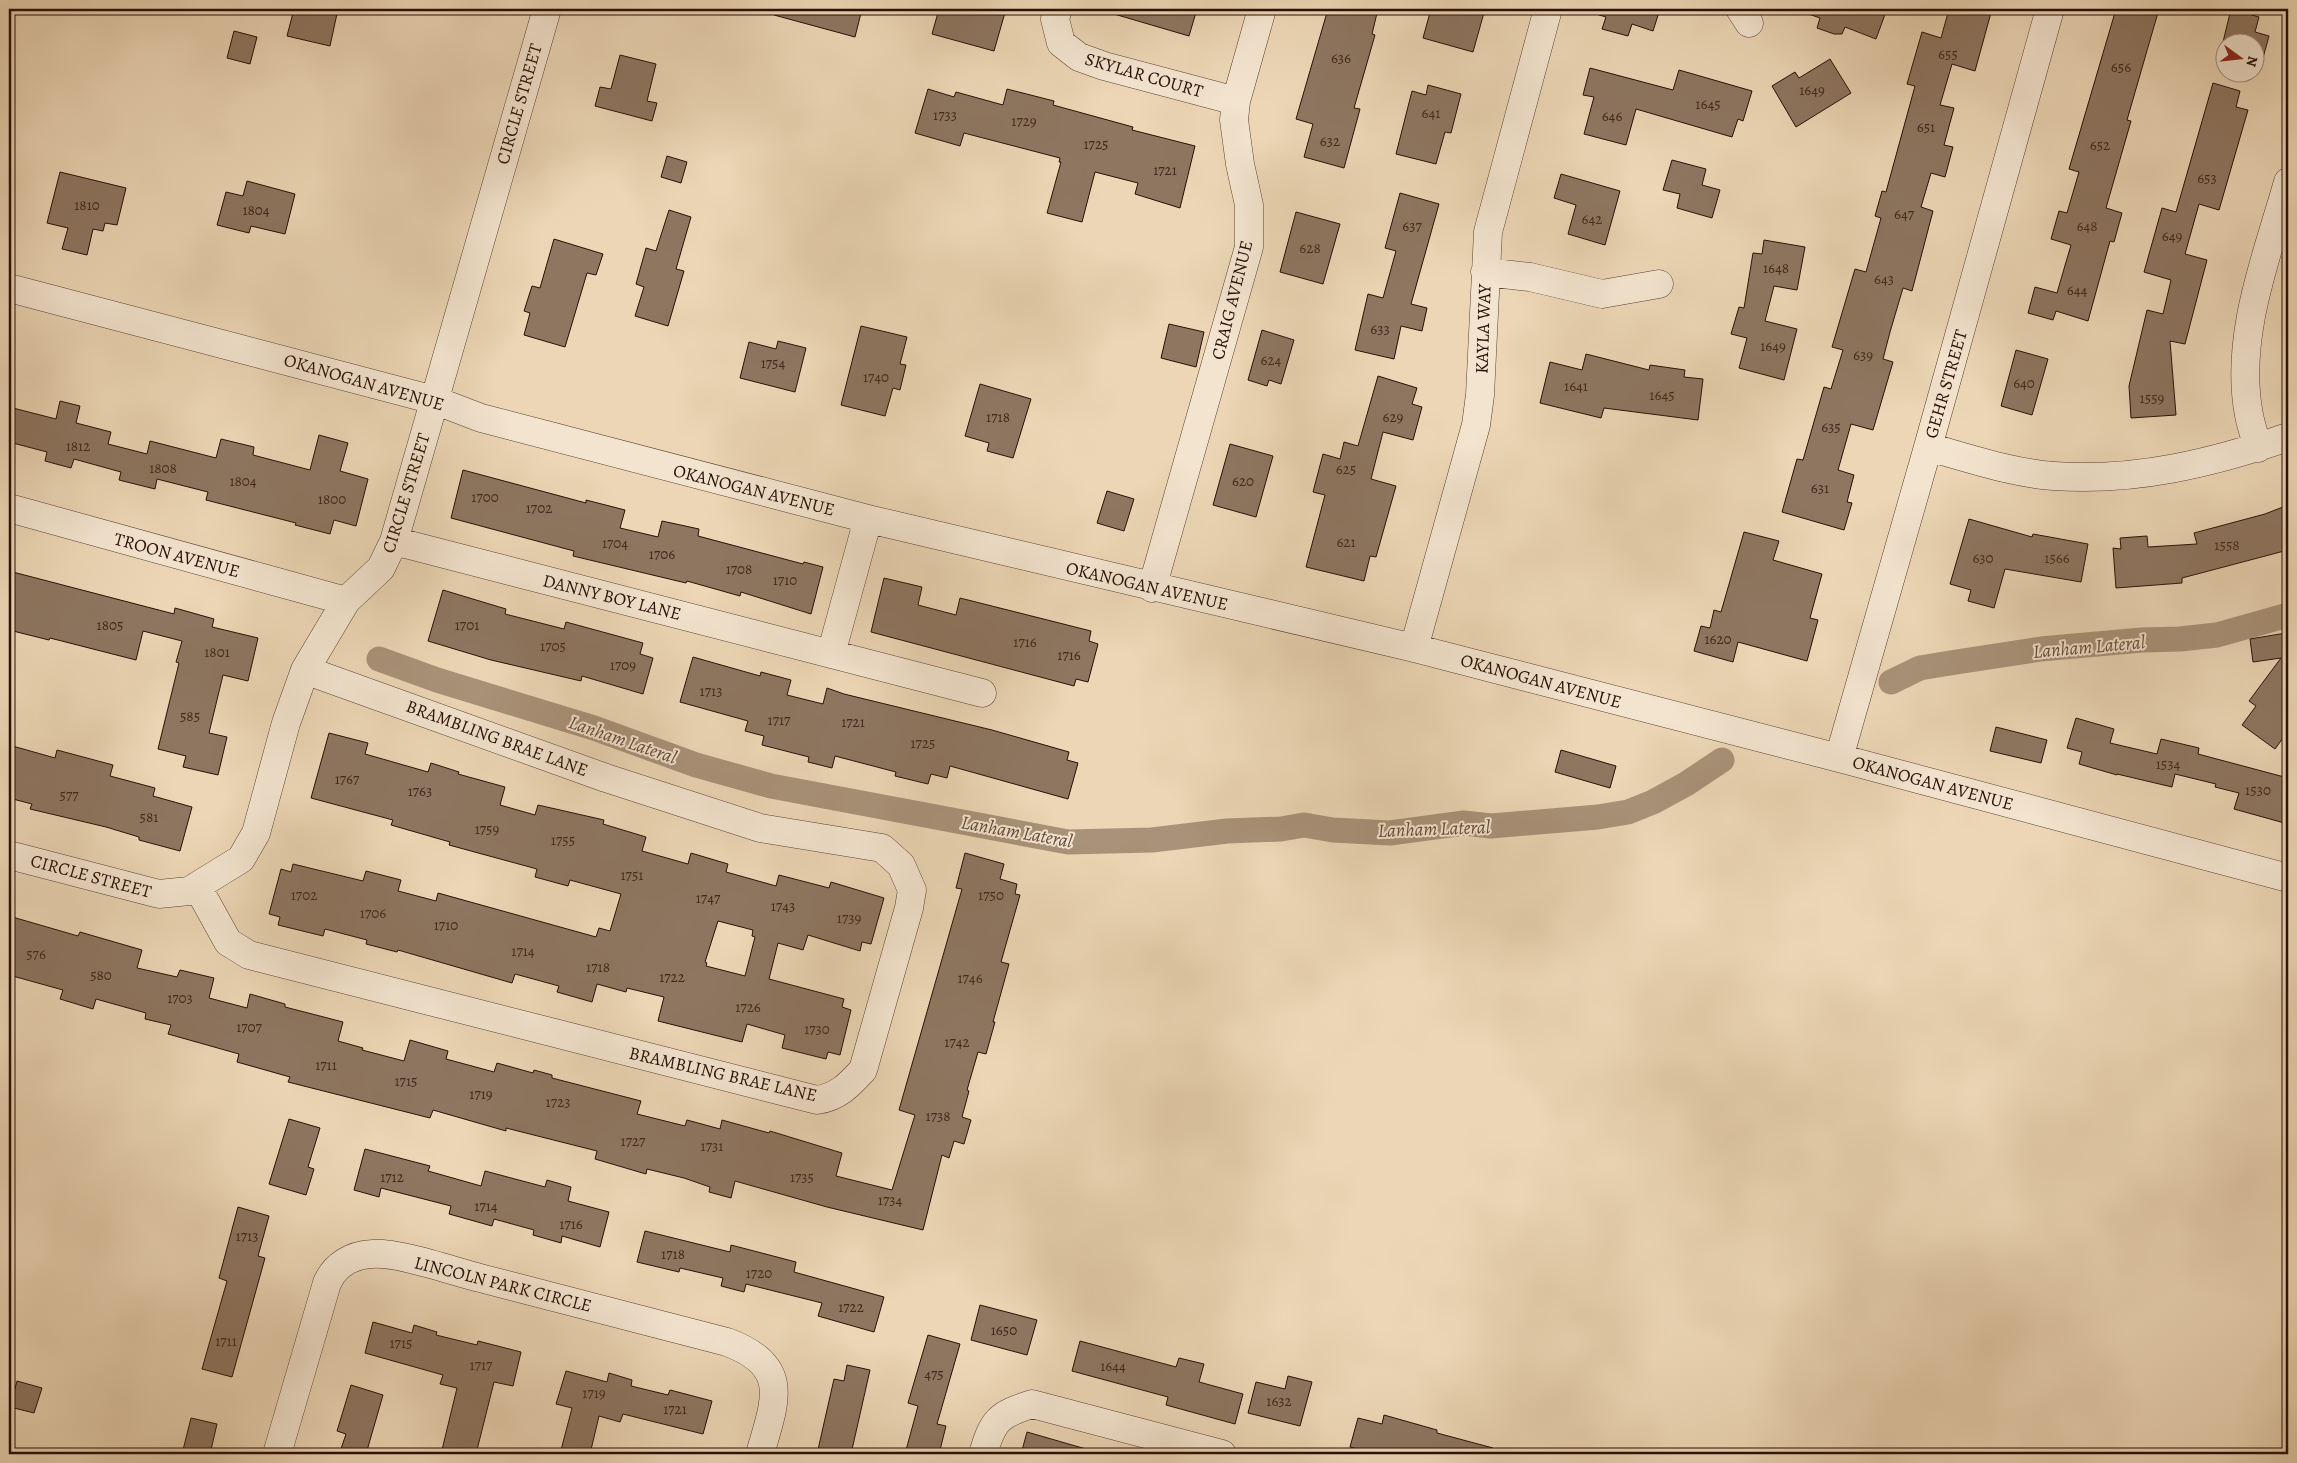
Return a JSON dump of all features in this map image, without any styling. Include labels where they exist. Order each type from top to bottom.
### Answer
[{"type":"street","name":"CIRCLE STREET","points":[[9,855],[159,894],[189,891],[241,858],[256,833],[286,723],[305,670],[346,601],[381,568],[394,541],[547,9]]},
{"type":"street","name":"SKYLAR COURT","points":[[1058,9],[1055,20],[1061,43],[1079,57],[1104,66],[1236,100]]},
{"type":"street","name":"CRAIG AVENUE","points":[[1152,588],[1249,247],[1249,205],[1235,129],[1236,100],[1262,9]]},
{"type":"street","name":"KAYLA WAY","points":[[1414,648],[1476,425],[1480,395],[1488,232],[1548,9]]},
{"type":"street","name":"GEHR STREET","points":[[1839,758],[2050,9]]},
{"type":"street","points":[[2258,448],[2249,414],[2246,383],[2247,345],[2255,298],[2288,182]]},
{"type":"street","points":[[1485,272],[1530,277],[1602,294],[1659,284]]},
{"type":"street","name":"OKANOGAN AVENUE","points":[[9,288],[434,400],[481,418],[868,519],[1152,588],[1414,648],[1839,758],[2288,878]]},
{"type":"street","points":[[1928,447],[2009,469],[2054,476],[2159,473],[2258,448],[2288,438]]},
{"type":"street","name":"TROON AVENUE","points":[[9,508],[346,601]]},
{"type":"street","points":[[831,654],[868,519]]},
{"type":"street","name":"DANNY BOY LANE","points":[[394,541],[982,693]]},
{"type":"street","name":"BRAMBLING BRAE LANE","points":[[197,886],[214,921],[228,942],[250,955],[817,1100],[830,1098],[847,1087],[863,1070],[909,908],[912,890],[901,866],[882,848],[760,828],[606,778],[305,670]]},
{"type":"street","name":"LINCOLN PARK CIRCLE","points":[[277,1454],[326,1283],[338,1266],[358,1256],[373,1254],[389,1255],[435,1266],[727,1342],[743,1348],[756,1356],[766,1366],[773,1379],[775,1396],[771,1419],[760,1454]]},
{"type":"street","points":[[983,1454],[990,1430],[1006,1412],[1032,1404],[1222,1454]]},
{"type":"building","points":[[294,9],[338,9],[330,46],[287,36]]},
{"type":"building","points":[[775,9],[862,9],[855,37],[774,15]]},
{"type":"building","points":[[939,9],[1006,9],[994,51],[932,34]]},
{"type":"building","points":[[1115,9],[1197,9],[1189,36],[1114,14]]},
{"type":"building","points":[[1328,9],[1378,9],[1372,34],[1375,35],[1354,108],[1360,109],[1344,168],[1304,157],[1313,124],[1296,119]]},
{"type":"building","points":[[1431,9],[1485,9],[1473,52],[1423,38]]},
{"type":"building","points":[[1596,9],[1660,9],[1653,31],[1632,24],[1628,36],[1602,29],[1606,17],[1596,14]]},
{"type":"building","points":[[1801,9],[1887,9],[1876,39],[1845,27],[1842,34],[1834,34],[1817,28],[1820,18],[1800,11]]},
{"type":"building","points":[[1949,9],[1992,9],[1975,71],[1952,64],[1940,105],[1954,108],[1944,145],[1953,147],[1945,177],[1931,173],[1921,207],[1933,211],[1912,291],[1903,288],[1890,332],[1883,359],[1893,362],[1873,430],[1851,424],[1838,470],[1854,475],[1847,502],[1852,503],[1844,530],[1782,512],[1797,459],[1803,460],[1824,387],[1831,389],[1843,350],[1832,347],[1855,269],[1866,272],[1881,218],[1875,216],[1882,191],[1886,192],[1915,86],[1907,84],[1922,32],[1941,38]]},
{"type":"building","points":[[2116,9],[2159,9],[2127,120],[2131,121],[2106,208],[2122,213],[2114,242],[2110,241],[2088,321],[2056,311],[2053,320],[2028,313],[2035,287],[2057,293],[2071,245],[2051,239],[2059,211],[2067,213],[2079,172],[2069,169]]},
{"type":"building","points":[[2231,9],[2259,17],[2255,32],[2225,32]]},
{"type":"building","points":[[234,31],[257,37],[250,64],[227,58]]},
{"type":"building","points":[[2264,35],[2269,36],[2264,54]]},
{"type":"building","points":[[620,55],[656,64],[647,101],[657,103],[652,121],[595,106],[600,87],[611,89]]},
{"type":"building","points":[[1830,59],[1851,93],[1796,127],[1772,86],[1795,72],[1799,78]]},
{"type":"building","points":[[1590,68],[1673,90],[1679,70],[1752,91],[1743,121],[1738,119],[1732,137],[1636,109],[1626,145],[1584,134],[1594,97],[1583,95]]},
{"type":"building","points":[[2213,83],[2240,91],[2236,107],[2248,110],[2219,210],[2199,204],[2185,254],[2207,260],[2185,344],[2170,341],[2176,415],[2131,418],[2129,386],[2147,310],[2163,314],[2171,280],[2144,272],[2162,208],[2176,212]]},
{"type":"building","points":[[1428,85],[1461,94],[1451,133],[1445,132],[1436,164],[1396,154],[1412,91],[1426,95]]},
{"type":"building","points":[[928,89],[954,97],[956,92],[1003,105],[1007,89],[1054,101],[1053,105],[1133,127],[1132,130],[1195,146],[1180,208],[1135,194],[1138,183],[1095,172],[1082,222],[1047,213],[1061,162],[1059,162],[1060,158],[964,133],[960,146],[915,133]]},
{"type":"building","points":[[667,156],[687,162],[681,183],[661,177]]},
{"type":"building","points":[[1672,160],[1706,169],[1702,185],[1720,190],[1712,218],[1677,208],[1680,194],[1663,190]]},
{"type":"building","points":[[60,172],[126,188],[117,225],[105,223],[103,231],[93,229],[87,255],[62,249],[68,228],[47,223]]},
{"type":"building","points":[[1561,174],[1620,191],[1605,245],[1568,234],[1576,205],[1554,198]]},
{"type":"building","points":[[247,181],[295,194],[285,234],[251,226],[249,233],[217,225],[226,192],[243,196]]},
{"type":"building","points":[[1400,193],[1439,204],[1411,304],[1427,308],[1422,331],[1401,326],[1394,359],[1355,350],[1368,294],[1383,298],[1396,251],[1385,248]]},
{"type":"building","points":[[669,210],[691,217],[676,269],[684,271],[668,326],[635,316],[644,287],[636,284],[646,248],[656,251]]},
{"type":"building","points":[[1296,212],[1340,224],[1323,284],[1280,272]]},
{"type":"building","points":[[554,239],[603,254],[596,275],[587,273],[565,347],[524,335],[530,313],[524,311],[532,286],[540,288]]},
{"type":"building","points":[[1764,240],[1805,247],[1797,290],[1774,286],[1765,321],[1797,329],[1784,380],[1739,368],[1747,338],[1731,334],[1739,307],[1744,308],[1753,253],[1762,254]]},
{"type":"building","points":[[1169,324],[1204,332],[1196,367],[1161,358]]},
{"type":"building","points":[[861,326],[907,337],[900,364],[906,365],[900,390],[893,388],[885,416],[841,405]]},
{"type":"building","points":[[1262,330],[1294,340],[1281,384],[1269,380],[1267,386],[1248,380]]},
{"type":"building","points":[[778,341],[806,348],[795,392],[740,378],[749,342],[776,349]]},
{"type":"building","points":[[2016,350],[2048,359],[2032,415],[2001,406]]},
{"type":"building","points":[[1586,354],[1649,370],[1650,365],[1685,370],[1684,377],[1703,379],[1698,420],[1604,408],[1601,418],[1540,403],[1550,362],[1582,370]]},
{"type":"building","points":[[1378,376],[1417,388],[1412,404],[1422,407],[1413,440],[1383,432],[1371,479],[1396,486],[1376,557],[1370,556],[1364,581],[1306,567],[1325,495],[1313,492],[1323,454],[1340,459],[1344,442],[1358,446]]},
{"type":"building","points":[[980,384],[1031,399],[1013,458],[987,451],[989,443],[965,436]]},
{"type":"building","points":[[60,401],[80,406],[76,423],[111,432],[108,444],[147,454],[150,441],[216,458],[221,439],[254,447],[253,455],[310,470],[319,435],[348,443],[340,471],[368,479],[356,526],[334,520],[330,534],[295,525],[296,523],[206,500],[208,492],[157,479],[155,489],[119,480],[121,472],[74,459],[71,468],[45,461],[47,452],[9,442],[9,407],[56,419]]},
{"type":"building","points":[[1230,444],[1273,456],[1256,517],[1213,505]]},
{"type":"building","points":[[463,470],[586,503],[586,500],[625,510],[620,528],[658,537],[662,521],[699,529],[698,536],[803,564],[804,562],[823,567],[811,614],[741,592],[740,596],[687,581],[686,583],[573,556],[574,551],[451,518]]},
{"type":"building","points":[[1107,491],[1134,499],[1124,531],[1097,523]]},
{"type":"building","points":[[2288,505],[2288,550],[2182,578],[2182,583],[2116,588],[2113,548],[2121,549],[2120,538],[2147,536],[2148,547],[2197,544],[2194,533],[2265,514]]},
{"type":"building","points":[[1969,519],[2032,537],[2033,534],[2088,544],[2081,582],[2005,569],[1994,608],[1968,601],[1971,590],[1950,584]]},
{"type":"building","points":[[1744,532],[1779,541],[1773,560],[1822,574],[1810,618],[1818,620],[1807,661],[1738,642],[1733,662],[1694,651],[1701,626],[1710,628],[1714,610],[1721,612]]},
{"type":"building","points":[[9,571],[174,614],[175,608],[214,619],[212,627],[258,638],[248,681],[223,675],[209,733],[227,737],[218,775],[183,767],[186,756],[158,749],[179,663],[176,662],[182,641],[143,631],[136,660],[50,638],[49,640],[9,630]]},
{"type":"building","points":[[884,578],[922,587],[918,605],[956,615],[960,598],[1091,631],[1089,641],[1098,644],[1088,682],[1076,679],[1074,686],[871,632]]},
{"type":"building","points":[[443,590],[506,609],[505,614],[564,629],[566,622],[643,643],[640,654],[653,658],[643,694],[582,676],[581,681],[491,660],[428,641]]},
{"type":"building","points":[[2286,633],[2288,647],[2288,731],[2275,749],[2242,725],[2256,706],[2249,701],[2281,658],[2253,662],[2250,639]]},
{"type":"building","points":[[693,657],[760,676],[761,672],[791,680],[787,695],[823,704],[827,688],[844,694],[992,730],[1069,752],[1067,760],[1078,763],[1068,799],[950,766],[947,778],[931,774],[928,784],[895,776],[896,772],[835,756],[832,768],[808,762],[809,757],[762,745],[764,736],[745,731],[748,721],[680,702]]},
{"type":"building","points":[[2076,718],[2114,729],[2110,743],[2157,754],[2161,739],[2199,748],[2198,754],[2288,778],[2288,824],[2234,809],[2239,793],[2215,787],[2216,784],[2175,774],[2172,787],[2117,775],[2079,764],[2082,752],[2067,748]]},
{"type":"building","points":[[1996,727],[2047,740],[2041,763],[1990,751]]},
{"type":"building","points":[[329,733],[368,743],[365,754],[428,772],[431,763],[459,772],[458,774],[505,787],[500,805],[535,815],[538,805],[604,820],[603,824],[646,837],[642,851],[688,864],[691,853],[728,864],[726,872],[776,886],[779,875],[829,888],[831,882],[884,898],[871,944],[862,942],[860,951],[808,935],[803,950],[778,943],[769,979],[844,999],[842,1007],[851,1010],[840,1055],[828,1052],[826,1059],[782,1048],[785,1035],[747,1024],[742,1042],[658,1021],[664,997],[627,988],[626,992],[597,984],[592,1002],[557,992],[559,986],[515,974],[512,983],[398,950],[397,952],[366,944],[367,940],[325,929],[323,936],[278,925],[280,917],[269,914],[281,869],[291,872],[293,864],[363,881],[366,871],[401,880],[398,891],[436,901],[438,893],[596,937],[599,928],[610,931],[621,894],[570,880],[568,886],[535,877],[537,869],[449,845],[450,842],[391,825],[393,820],[311,798]],"holes":[[[718,921],[753,930],[752,936],[755,937],[745,976],[706,966],[707,963],[705,962]]]},
{"type":"building","points":[[9,745],[55,758],[57,750],[113,765],[110,776],[155,788],[153,796],[192,807],[180,851],[139,840],[139,837],[106,827],[30,809],[32,804],[9,798]]},
{"type":"building","points":[[1561,750],[1616,766],[1610,788],[1555,772]]},
{"type":"building","points":[[965,853],[1004,864],[1000,879],[1017,884],[1015,894],[1020,895],[1001,962],[1009,964],[993,1022],[995,1022],[986,1054],[978,1052],[967,1090],[969,1091],[962,1117],[971,1120],[964,1144],[954,1141],[949,1158],[942,1155],[923,1230],[827,1207],[735,1181],[731,1198],[709,1192],[710,1187],[684,1178],[647,1169],[646,1174],[595,1159],[597,1151],[506,1128],[506,1131],[433,1110],[430,1118],[288,1082],[290,1077],[237,1062],[239,1054],[168,1034],[171,1025],[145,1019],[146,1013],[96,999],[93,1009],[60,999],[63,990],[9,975],[9,916],[78,936],[80,932],[142,950],[137,968],[177,977],[180,970],[214,978],[209,998],[247,1008],[250,994],[285,1004],[285,1007],[343,1022],[338,1041],[363,1048],[362,1050],[404,1061],[410,1040],[448,1051],[446,1059],[494,1072],[497,1063],[533,1073],[534,1070],[552,1075],[552,1078],[641,1101],[637,1114],[685,1126],[687,1120],[720,1129],[722,1120],[769,1133],[770,1131],[842,1153],[836,1176],[892,1190],[915,1115],[899,1110],[962,889],[956,888]]},
{"type":"building","points":[[289,1119],[320,1128],[308,1167],[314,1169],[306,1195],[269,1184]]},
{"type":"building","points":[[365,1149],[430,1166],[428,1171],[481,1186],[485,1171],[545,1187],[547,1180],[571,1187],[568,1201],[609,1212],[600,1247],[562,1236],[561,1243],[533,1235],[534,1230],[494,1219],[492,1226],[449,1214],[451,1206],[381,1188],[379,1197],[354,1190]]},
{"type":"building","points":[[238,1207],[269,1216],[258,1256],[265,1258],[232,1377],[202,1369],[227,1281],[219,1278]]},
{"type":"building","points":[[645,1231],[730,1252],[731,1245],[796,1262],[794,1272],[884,1297],[874,1332],[818,1316],[822,1303],[746,1284],[744,1292],[721,1286],[723,1278],[680,1268],[679,1272],[637,1262]]},
{"type":"building","points":[[980,1305],[1037,1320],[1027,1355],[971,1340]]},
{"type":"building","points":[[373,1322],[412,1333],[414,1325],[437,1332],[436,1335],[477,1345],[478,1341],[521,1352],[513,1386],[494,1382],[476,1454],[441,1454],[457,1388],[440,1384],[443,1375],[365,1353]]},
{"type":"building","points":[[928,1335],[960,1344],[937,1424],[946,1426],[939,1454],[905,1454],[918,1406],[908,1403]]},
{"type":"building","points":[[1080,1341],[1176,1367],[1179,1358],[1204,1364],[1199,1382],[1243,1394],[1235,1424],[1166,1405],[1168,1397],[1072,1371]]},
{"type":"building","points":[[847,1365],[870,1370],[851,1454],[817,1454],[834,1379],[844,1381]]},
{"type":"building","points":[[566,1371],[607,1382],[609,1373],[632,1380],[631,1386],[668,1395],[670,1390],[712,1401],[703,1434],[623,1414],[620,1422],[599,1416],[590,1454],[560,1454],[572,1408],[556,1404]]},
{"type":"building","points":[[1288,1376],[1312,1382],[1300,1426],[1248,1413],[1256,1382],[1285,1389]]},
{"type":"building","points":[[17,1381],[42,1388],[34,1413],[10,1407]]},
{"type":"building","points":[[351,1385],[383,1395],[366,1454],[357,1454],[341,1449],[346,1434],[337,1431]]},
{"type":"building","points":[[1384,1415],[1437,1430],[1437,1433],[1493,1448],[1493,1454],[1376,1454],[1350,1447],[1358,1418],[1382,1424]]},
{"type":"building","points":[[191,1418],[217,1424],[210,1454],[182,1454]]},
{"type":"building","points":[[1027,1432],[1086,1449],[1085,1454],[1021,1454]]},
{"type":"waterway","name":"Lanham Lateral","points":[[1891,682],[1920,668],[2041,649],[2217,635],[2288,615]]},
{"type":"waterway","name":"Lanham Lateral","points":[[379,659],[437,680],[594,728],[696,765],[771,786],[1068,842],[1152,840],[1227,831],[1281,829],[1304,825],[1333,830],[1390,833],[1464,823],[1491,826],[1598,817],[1628,812],[1653,802],[1686,784],[1722,760]]}]
